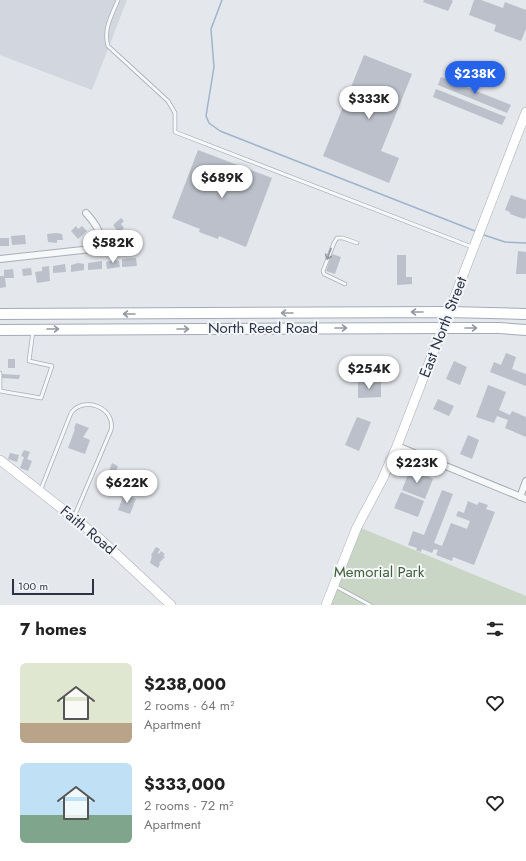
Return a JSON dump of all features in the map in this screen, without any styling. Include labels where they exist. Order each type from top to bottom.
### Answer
[{"type":"main road","name":"North Reed Road","points":[[0,314],[449,312],[526,314]]},
{"type":"main road","name":"North Reed Road","points":[[0,330],[499,328],[526,330]]},
{"type":"street","name":"East North Street","points":[[326,605],[357,527],[382,480],[397,446],[526,112]]},
{"type":"street","points":[[0,259],[107,247],[96,224],[86,214]]},
{"type":"street","points":[[397,446],[523,498],[526,481]]},
{"type":"street","name":"Faith Road","points":[[0,460],[103,541],[171,605]]},
{"type":"lane","points":[[118,0],[107,28],[106,37],[108,46],[168,101],[175,112],[175,132],[474,248]]},
{"type":"lane","points":[[345,284],[327,277],[323,271],[337,238],[343,238],[357,243]]},
{"type":"lane","points":[[0,373],[0,391],[41,398],[52,366],[29,362],[33,330]]},
{"type":"lane","points":[[41,491],[71,413],[75,408],[81,405],[91,405],[106,413],[111,421],[111,430],[74,517]]},
{"type":"lane","points":[[333,585],[370,605]]},
{"type":"shaded area","points":[[0,0],[127,0],[92,90],[0,55]]},
{"type":"green space","name":"Memorial Park","points":[[361,528],[526,596],[526,605],[328,605]]},
{"type":"building","points":[[424,0],[453,1],[448,11],[423,2]]},
{"type":"building","points":[[474,0],[481,0],[503,8],[505,2],[526,10],[526,29],[521,41],[494,31],[496,25],[469,15]]},
{"type":"building","points":[[364,55],[412,74],[381,151],[399,158],[389,183],[323,156]]},
{"type":"building","points":[[441,77],[511,105],[507,113],[438,85]]},
{"type":"building","points":[[436,89],[506,117],[502,125],[433,97]]},
{"type":"building","points":[[198,150],[272,178],[246,247],[219,236],[218,239],[199,232],[200,229],[172,218]]},
{"type":"building","points":[[511,195],[526,200],[526,217],[524,219],[510,214],[510,212],[505,210]]},
{"type":"building","points":[[121,218],[124,221],[121,224],[124,228],[119,233],[113,225]]},
{"type":"building","points":[[76,226],[78,229],[82,226],[87,231],[78,239],[71,231]]},
{"type":"building","points":[[47,234],[62,234],[63,240],[57,240],[57,243],[48,242]]},
{"type":"building","points":[[25,235],[26,244],[12,245],[11,236]]},
{"type":"building","points":[[0,238],[9,238],[9,246],[0,246]]},
{"type":"building","points":[[518,251],[526,252],[526,274],[516,274]]},
{"type":"building","points":[[332,254],[341,257],[335,274],[326,271]]},
{"type":"building","points":[[397,255],[406,255],[406,277],[412,277],[412,284],[397,285]]},
{"type":"building","points":[[136,258],[137,266],[122,267],[122,259]]},
{"type":"building","points":[[114,260],[119,261],[120,267],[107,269],[106,262]]},
{"type":"building","points":[[102,261],[102,269],[88,270],[88,263]]},
{"type":"building","points":[[78,263],[84,264],[84,270],[71,272],[71,265]]},
{"type":"building","points":[[65,264],[66,272],[53,273],[53,266]]},
{"type":"building","points":[[49,266],[50,281],[37,283],[35,272],[42,271],[42,267]]},
{"type":"building","points":[[31,268],[32,275],[23,276],[22,269]]},
{"type":"building","points":[[13,269],[14,278],[5,278],[6,287],[0,288],[0,276],[4,276],[4,270]]},
{"type":"building","points":[[506,353],[516,357],[512,369],[526,374],[526,386],[490,372],[494,362],[501,365]]},
{"type":"building","points":[[8,359],[15,359],[15,368],[8,368]]},
{"type":"building","points":[[356,360],[388,360],[388,371],[356,371]]},
{"type":"building","points":[[454,361],[467,367],[460,385],[446,379]]},
{"type":"building","points":[[2,374],[20,375],[19,379],[2,378]]},
{"type":"building","points":[[358,382],[381,382],[381,397],[358,398]]},
{"type":"building","points":[[488,385],[506,392],[499,410],[510,415],[512,411],[526,417],[526,437],[505,428],[508,420],[497,416],[494,423],[476,417]]},
{"type":"building","points":[[438,399],[454,406],[449,416],[433,409]]},
{"type":"building","points":[[357,417],[371,422],[359,451],[345,445]]},
{"type":"building","points":[[76,423],[89,428],[83,437],[90,440],[85,454],[68,448]]},
{"type":"building","points":[[468,435],[479,440],[472,459],[460,454]]},
{"type":"building","points":[[24,450],[30,452],[27,459],[32,461],[28,471],[20,468],[24,457],[21,456]]},
{"type":"building","points":[[10,453],[19,455],[17,462],[8,459]]},
{"type":"building","points":[[112,463],[118,466],[109,490],[102,487],[104,483],[101,482],[104,475],[106,476],[109,471]]},
{"type":"building","points":[[410,469],[433,479],[425,499],[402,490]]},
{"type":"building","points":[[442,490],[453,494],[434,543],[442,546],[451,523],[467,529],[470,521],[456,516],[458,511],[464,513],[468,501],[477,505],[479,502],[488,505],[486,509],[495,512],[474,565],[453,557],[452,561],[436,555],[438,550],[434,549],[432,553],[422,549],[421,552],[416,550],[417,548],[408,545],[413,531],[424,535]]},
{"type":"building","points":[[401,492],[424,501],[418,517],[394,508]]},
{"type":"building","points":[[124,494],[136,499],[130,514],[118,510]]},
{"type":"building","points":[[156,547],[160,549],[159,554],[161,551],[165,554],[163,556],[165,557],[159,563],[158,568],[150,563],[151,555]]},
{"type":"waterway","points":[[222,0],[211,29],[214,67],[206,116],[209,123],[220,131],[475,231]]},
{"type":"waterway","points":[[484,235],[505,242],[526,243]]}]
